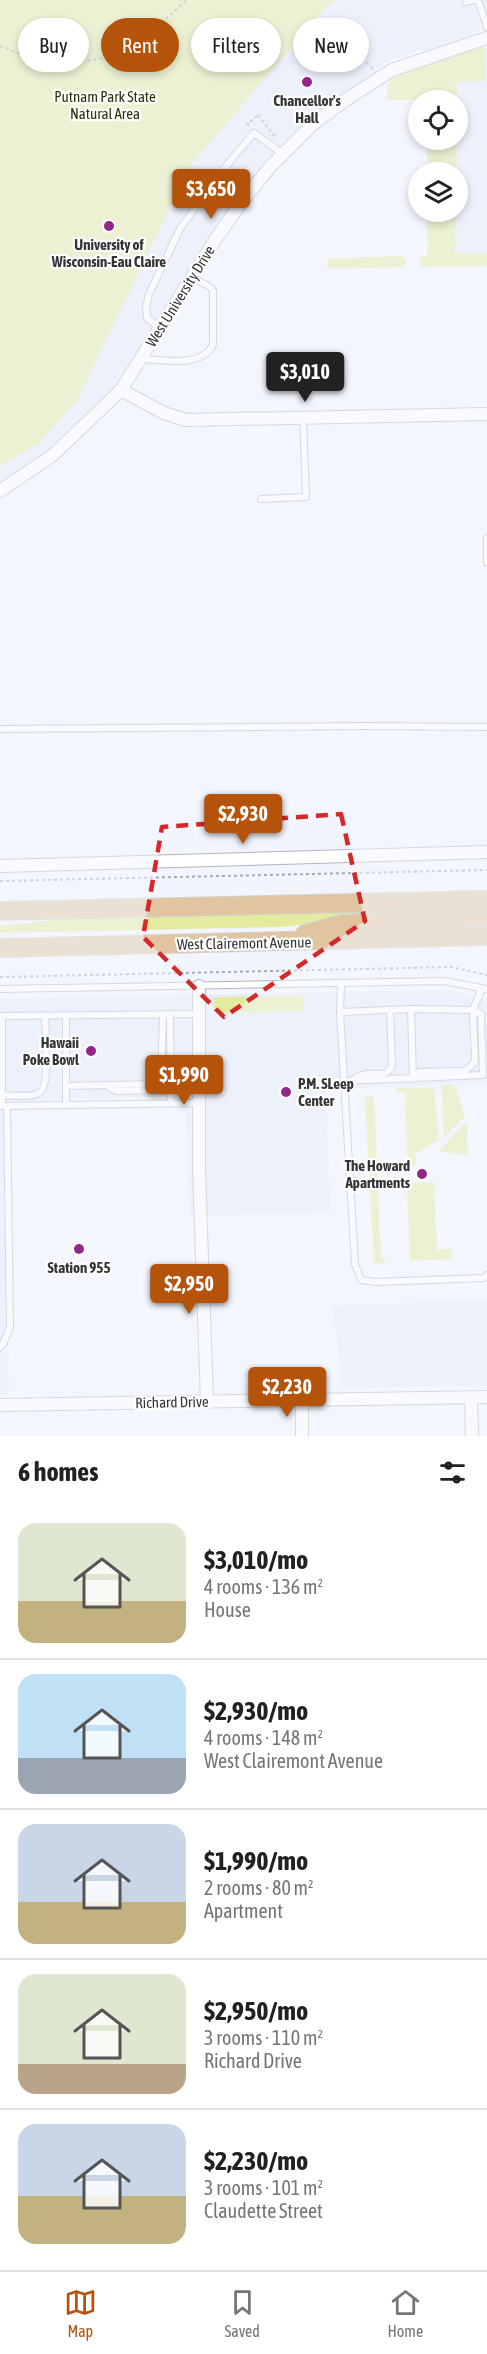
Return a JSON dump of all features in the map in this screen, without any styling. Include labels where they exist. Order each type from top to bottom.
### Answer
[{"type":"main road","points":[[0,911],[487,900]]},
{"type":"main road","points":[[0,922],[60,910]]},
{"type":"main road","points":[[280,942],[343,924],[487,916]]},
{"type":"main road","name":"West Clairemont Avenue","points":[[0,948],[487,936]]},
{"type":"street","name":"West University Drive","points":[[0,491],[53,455],[120,390],[240,204],[282,148],[380,76],[414,61],[487,38]]},
{"type":"street","points":[[120,390],[164,414],[186,420],[487,414]]},
{"type":"street","points":[[0,867],[487,852]]},
{"type":"street","points":[[199,986],[201,1227],[207,1402]]},
{"type":"street","points":[[471,1397],[472,1436]]},
{"type":"street","name":"Richard Drive","points":[[0,1405],[487,1397]]},
{"type":"street","points":[[302,1400],[302,1436]]},
{"type":"lane","points":[[466,2],[476,0],[487,27]]},
{"type":"lane","points":[[160,328],[147,318],[146,308],[149,294],[180,229],[220,173],[254,133],[282,148]]},
{"type":"lane","points":[[141,359],[189,360],[203,358],[210,352],[213,344],[213,291],[192,277]]},
{"type":"lane","points":[[261,499],[306,497],[303,418]]},
{"type":"lane","points":[[487,538],[487,563]]},
{"type":"lane","points":[[0,729],[487,727]]},
{"type":"lane","points":[[0,989],[444,981],[484,988],[473,1010],[475,1060],[470,1068],[464,1071],[418,1072],[413,1079]]},
{"type":"lane","points":[[341,984],[340,1012],[348,1081],[356,1264],[361,1280],[375,1282],[484,1278],[487,1275]]},
{"type":"lane","points":[[340,1012],[411,1009],[473,1010],[481,1014],[483,1076],[348,1081]]},
{"type":"lane","points":[[411,1009],[413,1079]]},
{"type":"lane","points":[[348,1081],[362,1075],[386,1074],[390,1071],[392,1065],[390,1010]]},
{"type":"lane","points":[[0,1347],[10,1327],[1,1016],[199,1014]]},
{"type":"lane","points":[[166,1015],[171,1103]]},
{"type":"lane","points":[[67,1086],[156,1084],[161,1080],[166,1015]]},
{"type":"lane","points":[[2,1095],[38,1095],[46,1086],[45,1016]]},
{"type":"lane","points":[[66,1016],[66,1104]]},
{"type":"lane","points":[[108,1086],[116,1091],[159,1090],[171,1081]]},
{"type":"lane","points":[[3,1106],[199,1103]]},
{"type":"lane","points":[[0,1249],[8,1248]]},
{"type":"path","points":[[0,46],[29,57],[67,57],[86,61],[103,58],[162,21],[187,0]]},
{"type":"path","points":[[369,65],[380,76]]},
{"type":"path","points":[[254,133],[247,124],[259,115],[282,148]]},
{"type":"path","points":[[0,881],[487,870]]},
{"type":"path","points":[[0,977],[451,967],[487,975]]},
{"type":"highlighted area","points":[[341,814],[365,921],[224,1017],[143,937],[162,827]]},
{"type":"shaded area","name":"Putnam Park State Natural Area","points":[[0,0],[487,0],[487,21],[480,24],[479,29],[473,34],[436,48],[417,51],[387,62],[371,77],[300,130],[118,383],[49,450],[0,482]]},
{"type":"shaded area","points":[[482,47],[487,49],[487,262],[436,262],[436,222],[468,222],[468,162],[435,162],[435,150],[468,150],[468,90],[439,90],[452,55]]},
{"type":"shaded area","points":[[445,990],[487,999],[487,1084],[326,1089],[330,1212],[190,1216],[185,1096],[5,1101],[9,1394],[0,1394],[0,999]]},
{"type":"shaded area","points":[[487,1300],[487,1386],[342,1388],[333,1306]]},
{"type":"green space","name":"Putnam Park State Natural Area","points":[[0,0],[335,0],[316,18],[293,18],[293,45],[281,59],[281,18],[191,18],[191,72],[270,72],[190,166],[77,401],[39,443],[0,466]]},
{"type":"green space","points":[[482,47],[485,49],[486,81],[457,82],[457,90],[408,90],[408,100],[387,100],[389,80],[415,68]]},
{"type":"green space","points":[[427,150],[457,150],[456,162],[427,162]]},
{"type":"green space","points":[[427,222],[456,222],[455,253],[487,254],[487,266],[423,267],[420,265],[420,258],[428,255]]},
{"type":"green space","points":[[401,256],[406,260],[406,264],[402,267],[331,269],[326,265],[329,259]]},
{"type":"green space","points":[[400,911],[401,918],[344,919],[283,927],[0,933],[0,926],[74,918]]},
{"type":"green space","points":[[303,996],[303,1011],[214,1013],[214,997]]},
{"type":"green space","points":[[441,1085],[454,1085],[465,1116],[444,1137]]},
{"type":"green space","points":[[434,1087],[439,1140],[415,1153],[416,1166],[408,1166],[405,1093],[397,1092],[396,1088]]},
{"type":"green space","points":[[374,1096],[381,1258],[386,1258],[383,1263],[374,1263],[365,1097]]},
{"type":"green space","points":[[467,1122],[468,1155],[438,1151]]},
{"type":"green space","points":[[434,1182],[437,1250],[451,1249],[452,1259],[410,1261],[407,1183]]},
{"type":"place","name":"Chancellor's Hall","points":[[307,82]]},
{"type":"place","name":"University of Wisconsin-Eau Claire","points":[[109,226]]},
{"type":"place","name":"Hawaii Poke Bowl","points":[[91,1051]]},
{"type":"place","name":"P.M. SLeep Center","points":[[286,1092]]},
{"type":"place","name":"The Howard Apartments","points":[[422,1174]]},
{"type":"place","name":"Station 955","points":[[79,1249]]}]
